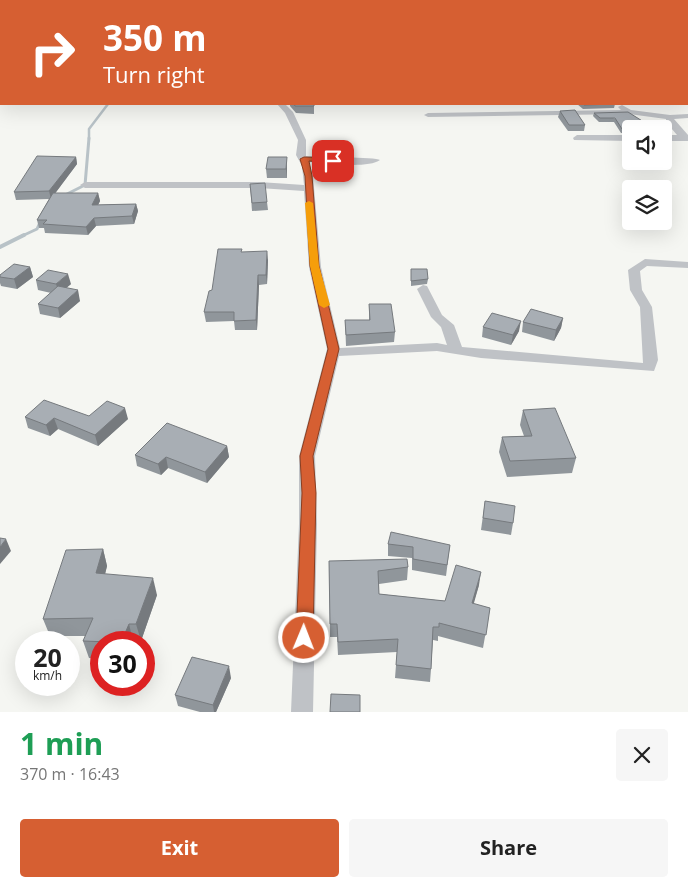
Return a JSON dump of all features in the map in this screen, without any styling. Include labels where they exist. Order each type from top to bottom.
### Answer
[{"type":"street","points":[[282,105],[289,112],[302,140],[301,155],[307,166],[314,266],[334,352],[307,456],[308,524],[302,712]]},
{"type":"street","points":[[618,105],[629,112]]},
{"type":"street","points":[[428,115],[629,112],[670,117],[688,116]]},
{"type":"street","points":[[670,117],[670,122],[686,138]]},
{"type":"street","points":[[577,138],[622,138]]},
{"type":"street","points":[[672,138],[686,138]]},
{"type":"street","points":[[304,159],[347,162],[375,160]]},
{"type":"street","points":[[85,185],[259,185],[308,188]]},
{"type":"street","points":[[334,352],[419,347],[649,368],[651,360],[646,307],[636,290],[634,270],[645,262],[688,265]]},
{"type":"street","points":[[423,289],[437,316],[447,325],[456,350]]},
{"type":"building","points":[[294,105],[314,105],[314,106]]},
{"type":"building","points":[[575,110],[585,125],[569,125],[560,111]]},
{"type":"building","points":[[628,112],[641,120],[622,120],[622,129],[615,118],[600,118],[594,113]]},
{"type":"building","points":[[37,156],[76,157],[49,191],[14,192]]},
{"type":"building","points":[[268,157],[287,157],[286,169],[266,169]]},
{"type":"building","points":[[265,183],[267,202],[252,203],[250,184]]},
{"type":"building","points":[[53,193],[98,193],[92,205],[136,204],[132,216],[94,218],[86,227],[43,224],[47,220],[37,220]]},
{"type":"building","points":[[218,249],[242,249],[241,252],[267,251],[266,275],[258,275],[256,320],[234,321],[234,312],[204,312],[209,291],[212,290]]},
{"type":"building","points":[[14,264],[30,267],[14,279],[0,277],[0,275]]},
{"type":"building","points":[[411,269],[427,269],[428,279],[411,281]]},
{"type":"building","points":[[48,270],[68,274],[56,284],[36,280]]},
{"type":"building","points":[[58,286],[78,290],[58,308],[38,304]]},
{"type":"building","points":[[369,304],[391,304],[395,332],[346,335],[345,320],[370,320]]},
{"type":"building","points":[[531,309],[563,318],[556,330],[523,322]]},
{"type":"building","points":[[492,313],[521,321],[513,335],[483,327]]},
{"type":"building","points":[[44,400],[89,416],[107,401],[125,408],[95,435],[54,418],[46,425],[25,417]]},
{"type":"building","points":[[555,408],[576,458],[510,461],[502,437],[532,436],[523,410]]},
{"type":"building","points":[[167,423],[227,446],[205,472],[166,457],[158,464],[135,455]]},
{"type":"building","points":[[485,501],[515,506],[513,523],[483,518]]},
{"type":"building","points":[[391,532],[450,545],[447,565],[413,559],[413,547],[388,544]]},
{"type":"building","points":[[0,538],[6,539],[0,547]]},
{"type":"building","points":[[103,549],[96,573],[153,578],[136,624],[129,624],[126,631],[90,631],[90,641],[83,641],[93,618],[43,619],[66,550]]},
{"type":"building","points":[[407,559],[408,567],[378,571],[379,594],[445,601],[456,565],[481,572],[472,603],[490,608],[486,635],[439,623],[439,627],[433,627],[431,669],[396,665],[398,639],[338,642],[337,624],[330,624],[329,561]]},
{"type":"building","points":[[192,657],[229,666],[213,705],[175,695]]},
{"type":"building","points":[[331,694],[360,695],[360,712],[330,712]]},
{"type":"waterway","points":[[89,138],[89,129],[107,105]]},
{"type":"waterway","points":[[65,195],[85,185],[89,138]]},
{"type":"waterway","points":[[22,236],[37,229],[41,220]]},
{"type":"waterway","points":[[0,247],[22,236]]},
{"type":"slow traffic","points":[[309,203],[314,266],[324,305]]},
{"type":"route","points":[[304,638],[309,493],[308,446],[334,356],[324,303],[314,266],[308,176],[304,159],[333,161]]}]
